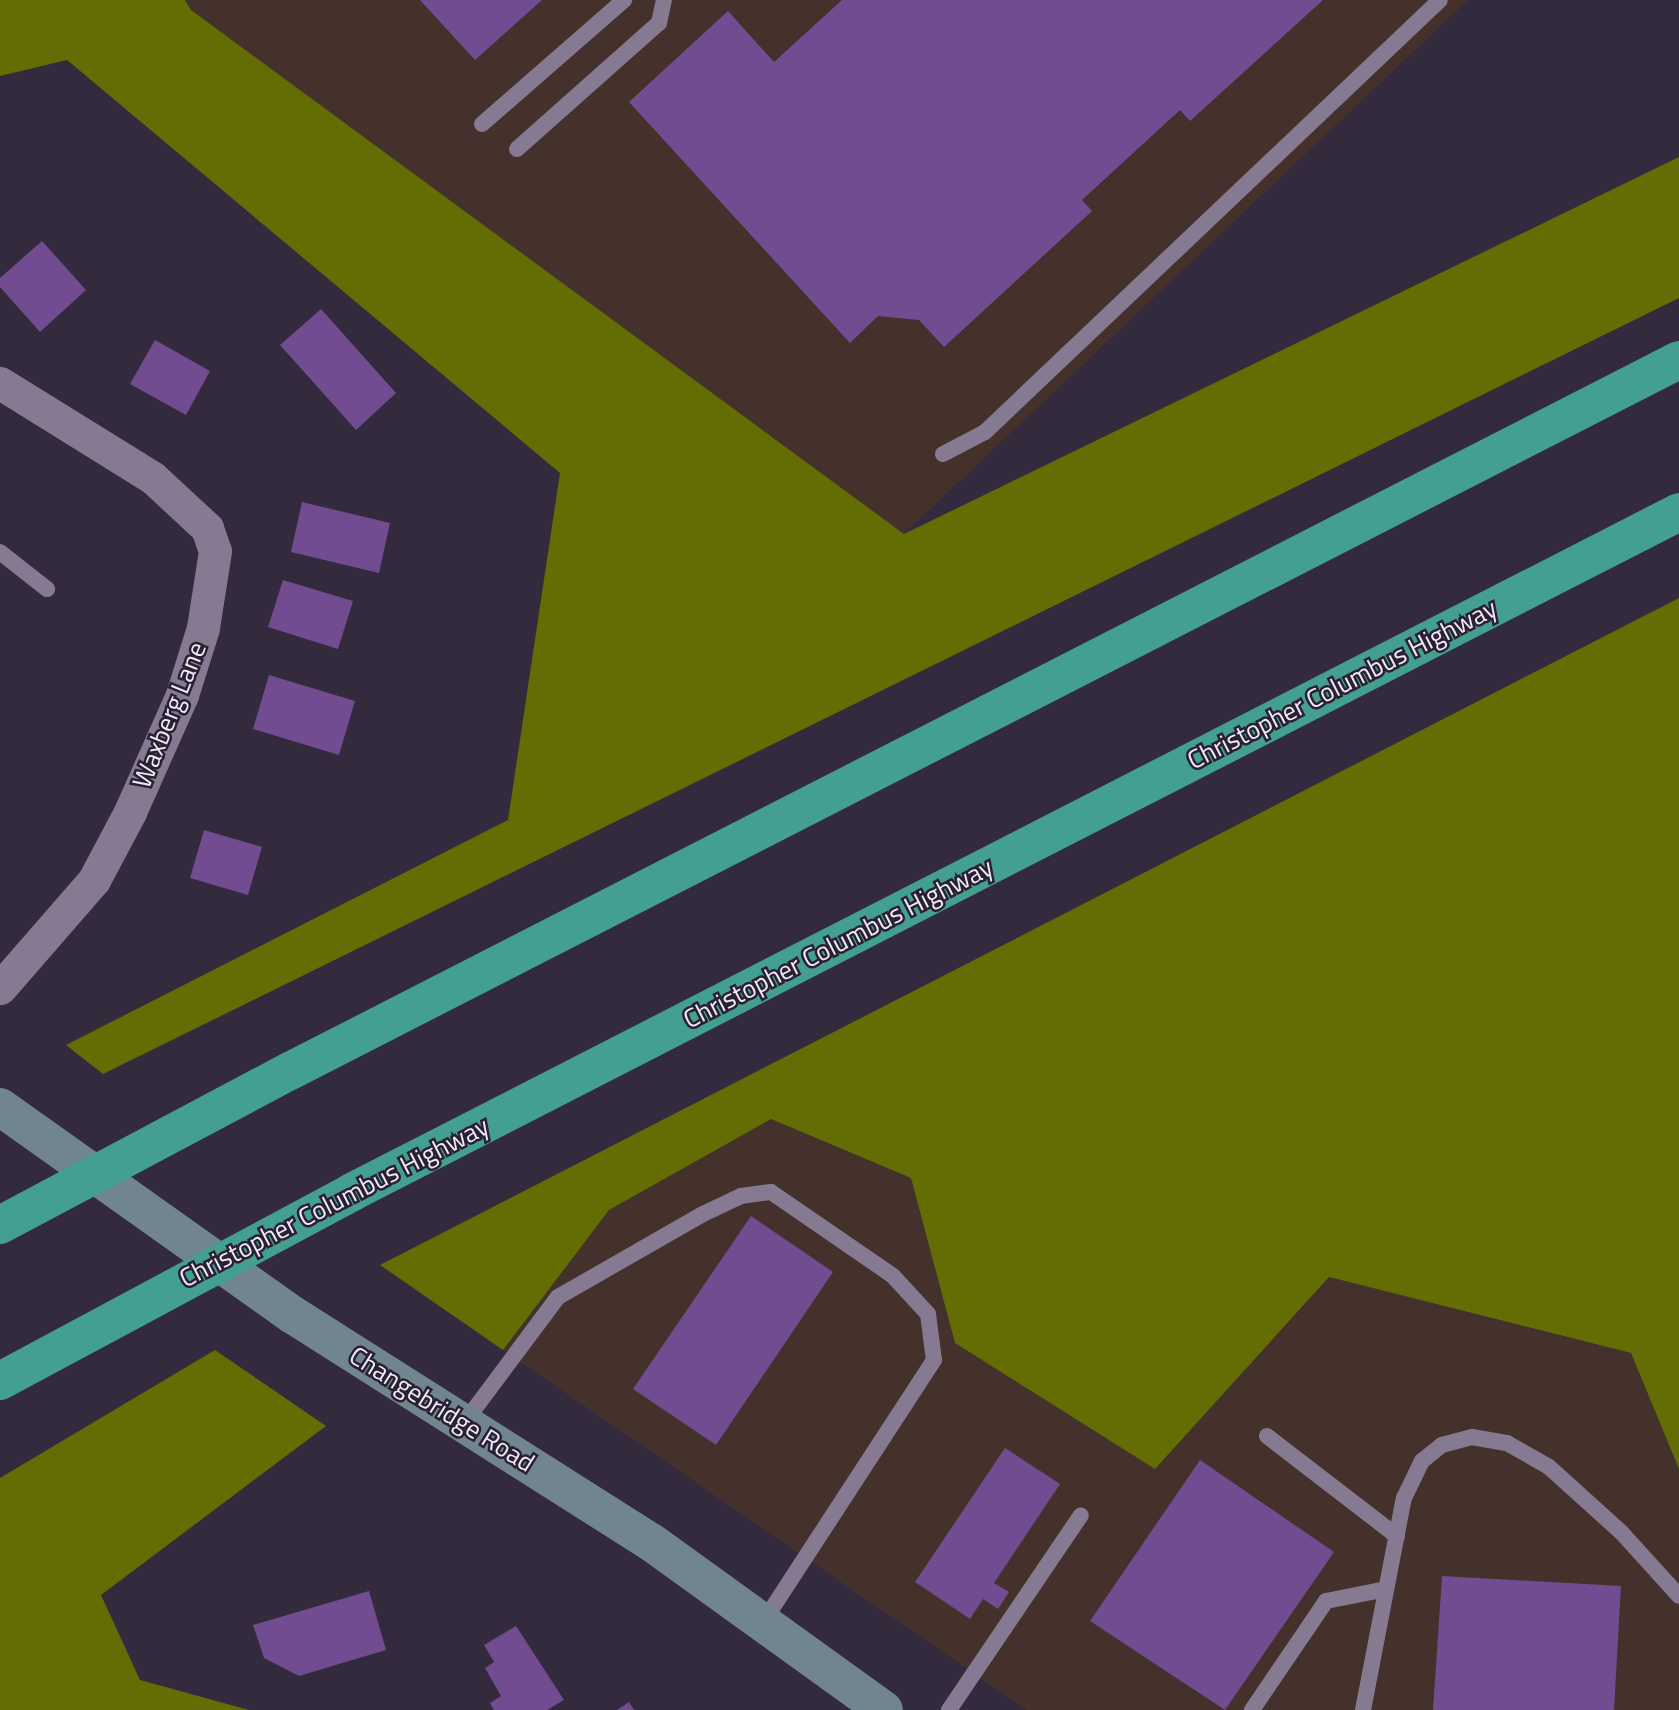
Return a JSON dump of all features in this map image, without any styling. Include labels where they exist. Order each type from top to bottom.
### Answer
[{"type":"highway","points":[[0,1225],[302,1065],[1679,360]]},
{"type":"highway","name":"Christopher Columbus Highway","points":[[0,1381],[352,1192],[1679,512]]},
{"type":"main road","name":"Changebridge Road","points":[[8,1113],[293,1315],[652,1542],[884,1710]]},
{"type":"street","name":"Waxberg Lane","points":[[0,383],[153,478],[207,528],[215,551],[203,628],[182,695],[130,812],[94,880],[0,988]]},
{"type":"lane","points":[[482,124],[624,0]]},
{"type":"lane","points":[[517,149],[659,23],[664,0]]},
{"type":"lane","points":[[943,454],[985,432],[1440,0]]},
{"type":"lane","points":[[0,552],[47,589]]},
{"type":"lane","points":[[464,1423],[558,1297],[702,1214],[741,1196],[771,1192],[893,1276],[928,1314],[934,1360],[763,1622]]},
{"type":"lane","points":[[1267,1436],[1397,1536]]},
{"type":"lane","points":[[1363,1710],[1404,1498],[1422,1461],[1442,1445],[1472,1437],[1507,1443],[1549,1467],[1621,1532],[1679,1596]]},
{"type":"lane","points":[[949,1710],[1081,1515]]},
{"type":"lane","points":[[1252,1710],[1326,1601],[1386,1589]]},
{"type":"shaded area","points":[[185,0],[1468,0],[904,534],[191,10]]},
{"type":"shaded area","points":[[771,1119],[911,1178],[955,1343],[1155,1469],[1329,1277],[1631,1353],[1679,1469],[1679,1710],[1027,1710],[503,1350],[609,1210]]},
{"type":"green space","points":[[0,0],[185,0],[191,10],[904,534],[1679,157],[1679,298],[103,1074],[66,1045],[508,820],[560,473],[67,60],[0,76]]},
{"type":"green space","points":[[1679,598],[1679,1469],[1631,1353],[1329,1277],[1155,1469],[955,1343],[911,1178],[771,1119],[609,1210],[503,1350],[380,1265]]},
{"type":"green space","points":[[215,1350],[326,1426],[101,1595],[140,1680],[249,1710],[0,1710],[0,1478]]},
{"type":"building","points":[[420,0],[542,0],[475,60]]},
{"type":"building","points":[[842,0],[1323,0],[1190,121],[1180,110],[1082,200],[1092,211],[944,347],[919,320],[878,316],[850,343],[629,102],[728,11],[774,62]]},
{"type":"building","points":[[42,241],[86,290],[40,332],[0,287],[0,278]]},
{"type":"building","points":[[321,309],[396,393],[356,430],[280,345]]},
{"type":"building","points":[[155,340],[210,371],[186,415],[130,384]]},
{"type":"building","points":[[302,502],[390,523],[379,573],[291,552]]},
{"type":"building","points":[[283,580],[353,601],[338,649],[268,627]]},
{"type":"building","points":[[269,675],[355,701],[339,755],[253,729]]},
{"type":"building","points":[[204,830],[262,847],[248,895],[190,878]]},
{"type":"building","points":[[751,1216],[833,1272],[716,1445],[633,1389]]},
{"type":"building","points":[[1005,1448],[1060,1484],[994,1583],[1009,1592],[998,1609],[983,1599],[970,1619],[915,1582]]},
{"type":"building","points":[[1200,1460],[1334,1552],[1225,1710],[1090,1621]]},
{"type":"building","points":[[1442,1576],[1621,1586],[1614,1710],[1433,1710]]},
{"type":"building","points":[[369,1591],[386,1650],[299,1676],[264,1658],[253,1625]]},
{"type":"building","points":[[516,1626],[564,1700],[547,1710],[494,1710],[490,1703],[501,1696],[485,1668],[494,1662],[484,1645]]},
{"type":"building","points":[[629,1702],[634,1710],[617,1710]]}]
